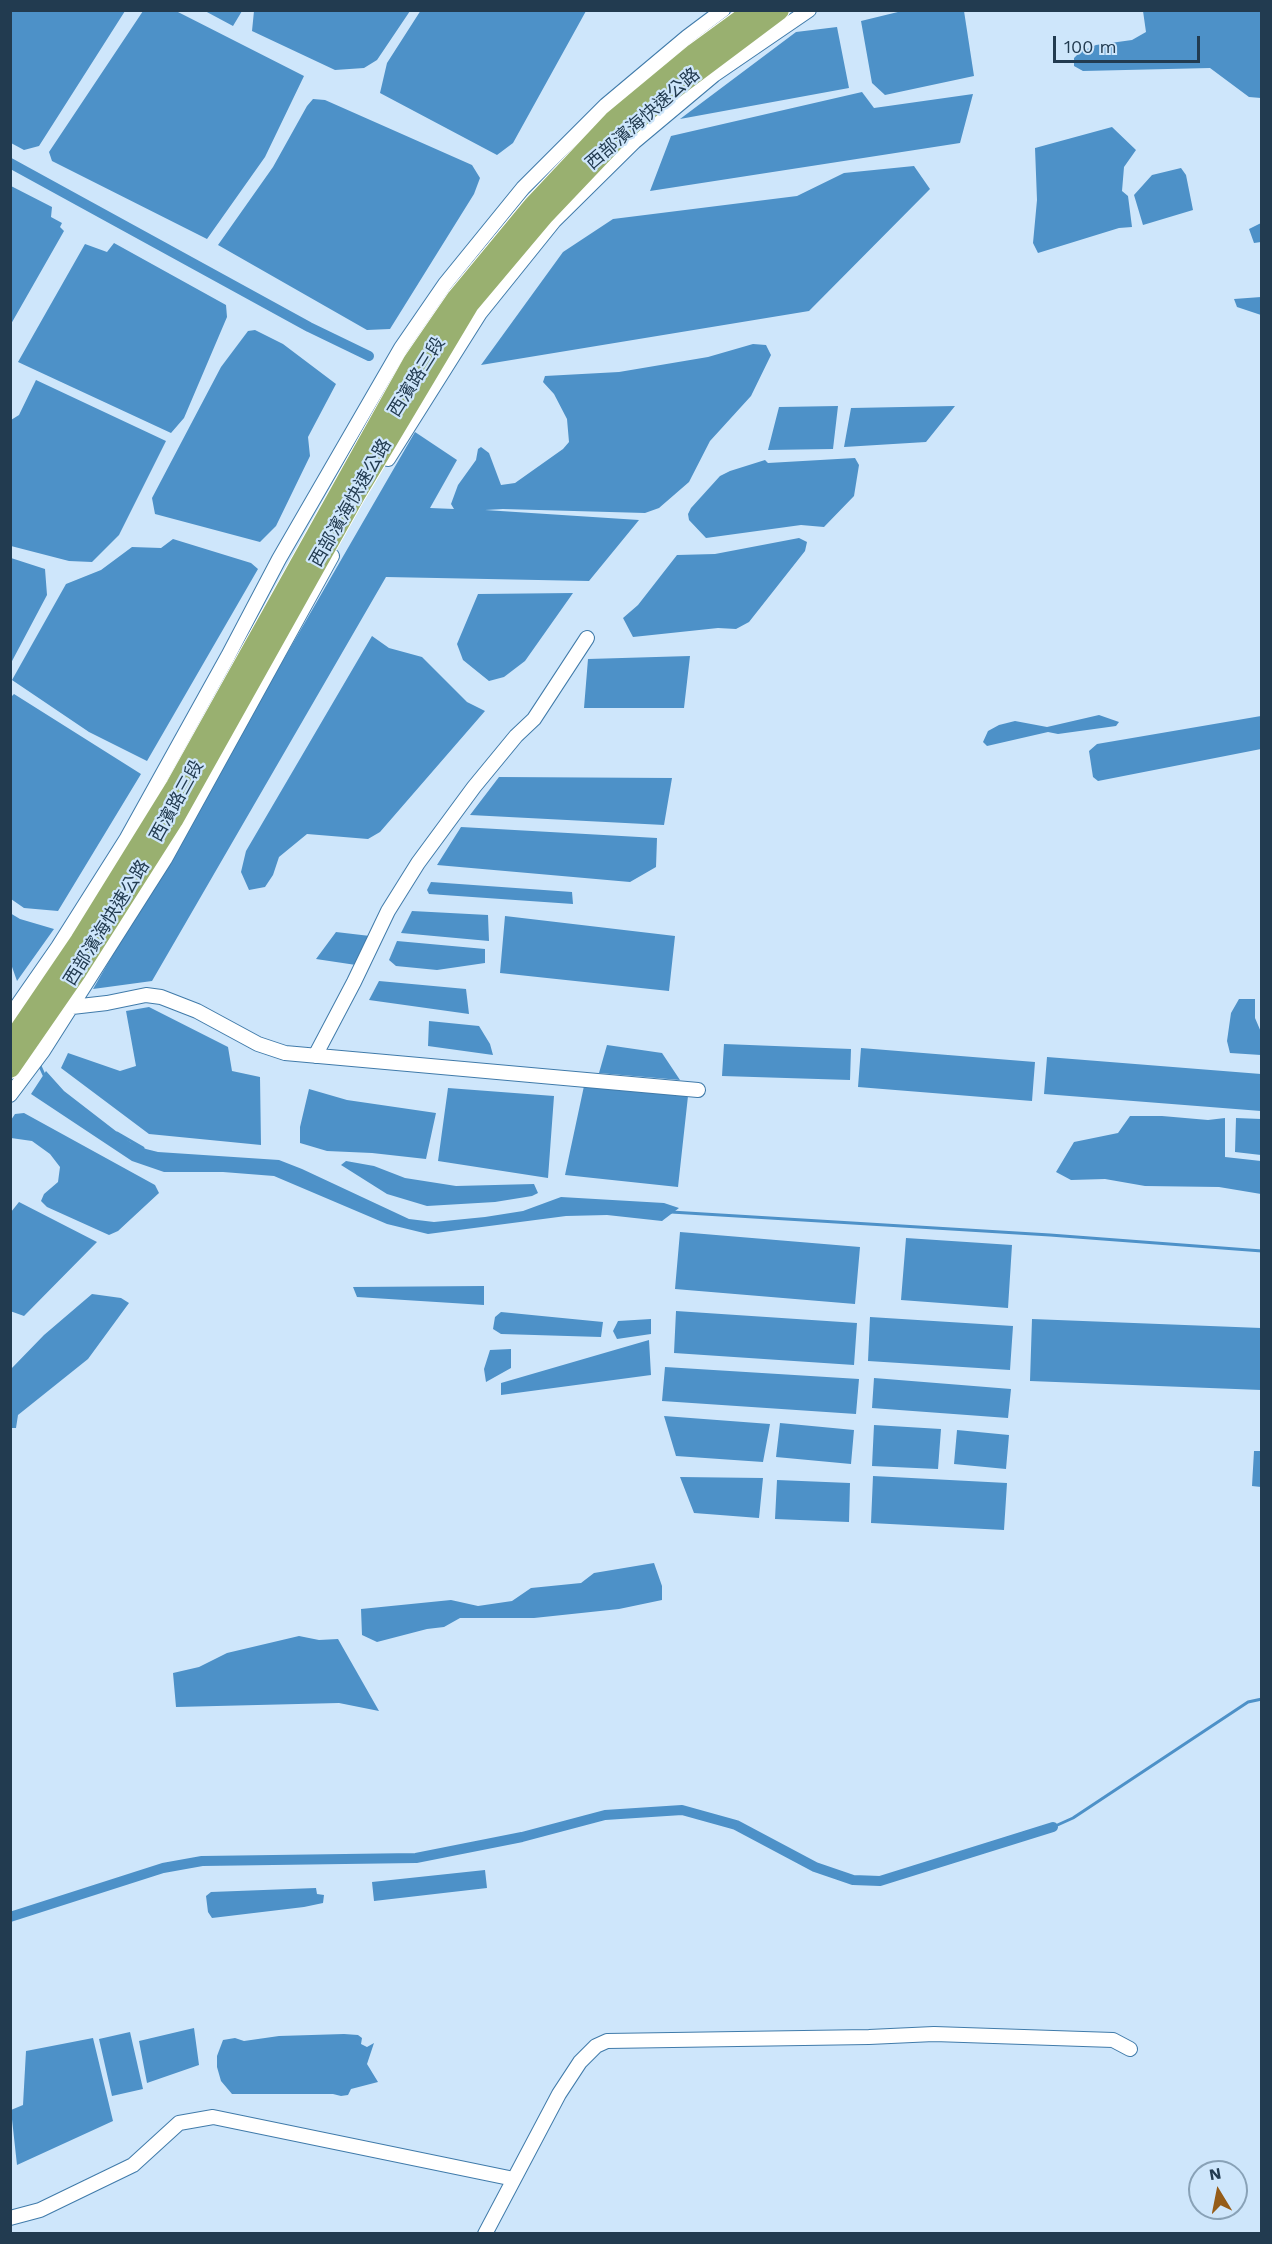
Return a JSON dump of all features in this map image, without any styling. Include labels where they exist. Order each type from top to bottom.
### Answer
[{"type":"highway","name":"西部濱海快速公路","points":[[15,1072],[27,1025],[176,786],[413,362],[457,298],[533,206],[613,121],[663,79],[754,10]]},
{"type":"highway","name":"西部濱海快速公路","points":[[10,1044],[27,1025],[173,820],[355,495],[469,304],[544,215],[622,133],[663,97],[779,10]]},
{"type":"street","name":"西濱路三段","points":[[27,1025],[279,560],[401,348],[445,284],[523,188],[606,105],[723,10]]},
{"type":"street","name":"西濱路三段","points":[[27,1025],[72,1007],[165,859],[363,500],[480,313],[554,221],[634,142],[714,75],[809,10]]},
{"type":"street","points":[[315,1056],[388,910],[418,863],[474,787],[516,736],[534,719],[587,638]]},
{"type":"street","points":[[72,1007],[146,995],[162,997],[196,1011],[258,1044],[285,1053],[698,1090]]},
{"type":"street","points":[[10,1095],[15,1072]]},
{"type":"street","points":[[485,2234],[559,2094],[575,2070],[596,2046],[607,2041],[934,2034],[1113,2040],[1130,2049]]},
{"type":"street","points":[[10,2218],[40,2210],[133,2164],[179,2123],[213,2116],[514,2179]]},
{"type":"water","points":[[254,10],[410,11],[377,60],[364,68],[335,70],[252,31]]},
{"type":"water","points":[[421,10],[586,11],[513,143],[497,155],[380,93],[387,63]]},
{"type":"water","points":[[10,11],[125,11],[39,146],[24,150],[11,143]]},
{"type":"water","points":[[143,11],[176,11],[304,76],[265,157],[207,239],[52,161],[49,152]]},
{"type":"water","points":[[205,11],[242,11],[233,26]]},
{"type":"water","points":[[902,11],[964,11],[974,76],[885,95],[872,83],[861,21]]},
{"type":"water","points":[[1143,11],[1261,11],[1261,98],[1249,97],[1210,68],[1083,71],[1074,66],[1074,58],[1080,52],[1096,45],[1132,40],[1146,32]]},
{"type":"water","points":[[837,27],[849,88],[680,119],[796,32]]},
{"type":"water","points":[[862,92],[874,108],[973,94],[960,143],[650,191],[671,136]]},
{"type":"water","points":[[313,99],[325,100],[472,165],[480,178],[474,194],[390,329],[367,330],[218,245],[273,167]]},
{"type":"water","points":[[1112,127],[1136,150],[1124,167],[1122,191],[1128,196],[1132,227],[1119,228],[1038,253],[1033,243],[1037,200],[1035,148]]},
{"type":"water","points":[[914,166],[930,189],[809,311],[481,365],[563,252],[613,219],[797,196],[844,173]]},
{"type":"water","points":[[1181,168],[1186,175],[1193,210],[1143,225],[1134,195],[1152,175]]},
{"type":"water","points":[[11,186],[52,207],[51,217],[62,223],[60,227],[64,231],[11,324]]},
{"type":"water","points":[[1261,223],[1261,242],[1254,243],[1249,229]]},
{"type":"water","points":[[114,243],[226,305],[227,317],[184,418],[171,433],[18,362],[85,244],[107,252]]},
{"type":"water","points":[[1261,297],[1261,315],[1237,307],[1234,299]]},
{"type":"water","points":[[255,330],[283,344],[336,384],[308,437],[310,456],[276,526],[260,542],[155,514],[152,498],[221,367],[248,331]]},
{"type":"water","points":[[753,344],[766,345],[771,355],[751,396],[710,441],[689,482],[659,508],[645,513],[485,510],[639,520],[589,581],[386,577],[152,981],[93,989],[415,432],[457,460],[430,508],[454,509],[451,504],[458,485],[476,460],[478,449],[481,447],[489,453],[501,485],[515,483],[563,449],[569,442],[567,419],[554,394],[543,382],[545,376],[619,372],[708,357]]},
{"type":"water","points":[[36,380],[166,441],[119,535],[92,562],[69,561],[11,546],[11,420],[19,415]]},
{"type":"water","points":[[838,406],[833,449],[768,450],[779,407]]},
{"type":"water","points":[[955,406],[926,442],[844,447],[851,408]]},
{"type":"water","points":[[855,458],[859,465],[854,496],[824,527],[801,525],[706,538],[689,520],[688,514],[691,508],[720,476],[730,471],[765,460],[768,463]]},
{"type":"water","points":[[799,538],[807,542],[805,551],[749,622],[736,629],[718,628],[633,637],[623,618],[638,605],[677,555],[715,554]]},
{"type":"water","points":[[173,539],[251,563],[258,569],[147,761],[89,732],[12,680],[66,584],[101,570],[132,547],[161,548]]},
{"type":"water","points":[[11,558],[45,569],[47,595],[11,663]]},
{"type":"water","points":[[573,593],[525,661],[504,677],[489,681],[463,660],[457,644],[478,594]]},
{"type":"water","points":[[372,636],[389,648],[422,657],[467,702],[485,711],[380,832],[368,839],[307,834],[279,857],[273,875],[265,887],[249,890],[241,872],[246,851]]},
{"type":"water","points":[[690,656],[684,708],[584,708],[588,659]]},
{"type":"water","points":[[14,694],[141,774],[58,911],[24,908],[11,899],[10,698]]},
{"type":"water","points":[[1099,715],[1119,722],[1116,726],[1058,734],[1048,732],[987,746],[983,742],[988,731],[999,725],[1015,721],[1047,727]]},
{"type":"water","points":[[1261,716],[1261,749],[1098,781],[1093,777],[1089,751],[1097,744]]},
{"type":"water","points":[[499,777],[672,778],[664,825],[470,815]]},
{"type":"water","points":[[461,827],[657,838],[656,867],[630,882],[437,865]]},
{"type":"water","points":[[431,882],[572,892],[573,904],[429,894],[427,890]]},
{"type":"water","points":[[412,911],[488,915],[489,941],[401,933]]},
{"type":"water","points":[[10,913],[20,919],[54,929],[17,981],[11,964]]},
{"type":"water","points":[[505,916],[675,936],[669,991],[500,973]]},
{"type":"water","points":[[336,932],[370,936],[356,965],[316,959]]},
{"type":"water","points":[[397,941],[485,949],[485,963],[437,970],[396,966],[389,960]]},
{"type":"water","points":[[379,981],[466,989],[469,1014],[369,1000]]},
{"type":"water","points":[[1239,999],[1255,999],[1255,1018],[1261,1032],[1261,1055],[1230,1053],[1227,1041],[1231,1013]]},
{"type":"water","points":[[149,1007],[228,1047],[232,1071],[260,1077],[261,1145],[149,1134],[61,1068],[68,1053],[120,1071],[136,1066],[126,1011]]},
{"type":"water","points":[[429,1021],[479,1026],[490,1044],[493,1055],[428,1046]]},
{"type":"water","points":[[724,1044],[851,1049],[850,1080],[722,1076]]},
{"type":"water","points":[[607,1045],[662,1053],[680,1080],[599,1073]]},
{"type":"water","points":[[861,1048],[1035,1062],[1032,1101],[858,1087]]},
{"type":"water","points":[[1047,1057],[1261,1074],[1261,1111],[1044,1094]]},
{"type":"water","points":[[46,1071],[64,1091],[130,1142],[146,1149],[158,1152],[279,1160],[409,1219],[434,1222],[485,1217],[523,1211],[561,1197],[664,1203],[679,1208],[662,1221],[607,1215],[566,1216],[428,1234],[387,1224],[274,1176],[223,1172],[164,1172],[132,1161],[31,1094]]},
{"type":"water","points":[[584,1086],[688,1096],[678,1187],[565,1175]]},
{"type":"water","points":[[448,1088],[554,1096],[548,1178],[438,1161]]},
{"type":"water","points":[[309,1089],[347,1100],[436,1113],[426,1159],[327,1151],[300,1143],[300,1127]]},
{"type":"water","points":[[24,1113],[155,1185],[159,1193],[118,1231],[109,1235],[47,1207],[41,1201],[44,1194],[58,1182],[60,1167],[50,1154],[32,1141],[11,1138],[11,1120],[15,1114]]},
{"type":"water","points":[[1130,1116],[1208,1120],[1225,1118],[1225,1157],[1261,1161],[1261,1194],[1219,1187],[1145,1186],[1105,1179],[1071,1180],[1056,1172],[1074,1142],[1118,1133]]},
{"type":"water","points":[[1236,1118],[1261,1119],[1261,1155],[1235,1152]]},
{"type":"water","points":[[346,1161],[374,1166],[405,1178],[456,1186],[534,1184],[538,1193],[495,1202],[427,1206],[387,1194],[341,1165]]},
{"type":"water","points":[[19,1202],[97,1242],[24,1316],[10,1311],[11,1212]]},
{"type":"water","points":[[680,1232],[860,1247],[855,1304],[675,1289]]},
{"type":"water","points":[[906,1238],[1012,1245],[1008,1308],[901,1300]]},
{"type":"water","points":[[484,1286],[484,1305],[357,1297],[353,1287]]},
{"type":"water","points":[[92,1294],[121,1298],[129,1303],[88,1359],[18,1415],[16,1428],[11,1428],[11,1369],[44,1335]]},
{"type":"water","points":[[676,1311],[857,1323],[854,1365],[674,1353]]},
{"type":"water","points":[[501,1312],[603,1322],[601,1337],[501,1334],[493,1329],[495,1317]]},
{"type":"water","points":[[870,1317],[1013,1326],[1010,1370],[868,1361]]},
{"type":"water","points":[[651,1319],[651,1334],[617,1339],[613,1331],[618,1321]]},
{"type":"water","points":[[1032,1319],[1261,1328],[1261,1390],[1030,1381]]},
{"type":"water","points":[[649,1340],[651,1375],[501,1395],[501,1383]]},
{"type":"water","points":[[511,1349],[511,1368],[486,1382],[484,1369],[490,1350]]},
{"type":"water","points":[[665,1367],[859,1379],[856,1414],[662,1401]]},
{"type":"water","points":[[874,1378],[1011,1389],[1008,1418],[872,1408]]},
{"type":"water","points":[[664,1416],[770,1424],[763,1462],[676,1456]]},
{"type":"water","points":[[780,1423],[854,1430],[851,1464],[776,1457]]},
{"type":"water","points":[[874,1425],[941,1429],[938,1469],[872,1466]]},
{"type":"water","points":[[957,1430],[1009,1435],[1006,1469],[954,1464]]},
{"type":"water","points":[[1254,1451],[1261,1451],[1261,1487],[1252,1486]]},
{"type":"water","points":[[873,1476],[1007,1483],[1004,1530],[871,1523]]},
{"type":"water","points":[[680,1477],[763,1478],[759,1518],[694,1513]]},
{"type":"water","points":[[777,1480],[850,1483],[849,1522],[775,1519]]},
{"type":"water","points":[[654,1563],[662,1586],[662,1600],[619,1609],[534,1618],[460,1618],[444,1627],[377,1642],[362,1635],[361,1609],[451,1600],[478,1606],[512,1601],[531,1588],[581,1583],[594,1573]]},
{"type":"water","points":[[299,1636],[319,1640],[338,1639],[379,1711],[339,1703],[176,1707],[173,1673],[199,1667],[227,1653]]},
{"type":"water","points":[[485,1870],[487,1888],[374,1901],[372,1882]]},
{"type":"water","points":[[316,1888],[317,1894],[324,1895],[323,1903],[212,1918],[208,1912],[206,1896],[211,1892]]},
{"type":"water","points":[[194,2028],[199,2065],[147,2083],[139,2041]]},
{"type":"water","points":[[130,2032],[143,2089],[112,2096],[99,2039]]},
{"type":"water","points":[[358,2035],[362,2038],[361,2044],[367,2047],[374,2043],[367,2064],[378,2082],[351,2089],[348,2095],[341,2096],[333,2094],[232,2094],[221,2081],[217,2056],[223,2040],[235,2038],[244,2041],[279,2036]]},
{"type":"water","points":[[93,2038],[113,2121],[17,2165],[11,2110],[23,2105],[26,2051]]},
{"type":"waterway","points":[[10,163],[309,327],[369,356]]},
{"type":"waterway","points":[[39,1064],[45,1077]]},
{"type":"waterway","points":[[117,1133],[143,1148]]},
{"type":"waterway","points":[[671,1212],[1050,1235],[1262,1251]]},
{"type":"waterway","points":[[1053,1827],[1073,1818],[1248,1702],[1262,1699]]},
{"type":"waterway","points":[[10,1917],[163,1868],[202,1861],[416,1858],[522,1837],[605,1815],[682,1810],[736,1825],[815,1867],[853,1880],[880,1881],[1053,1827]]}]
